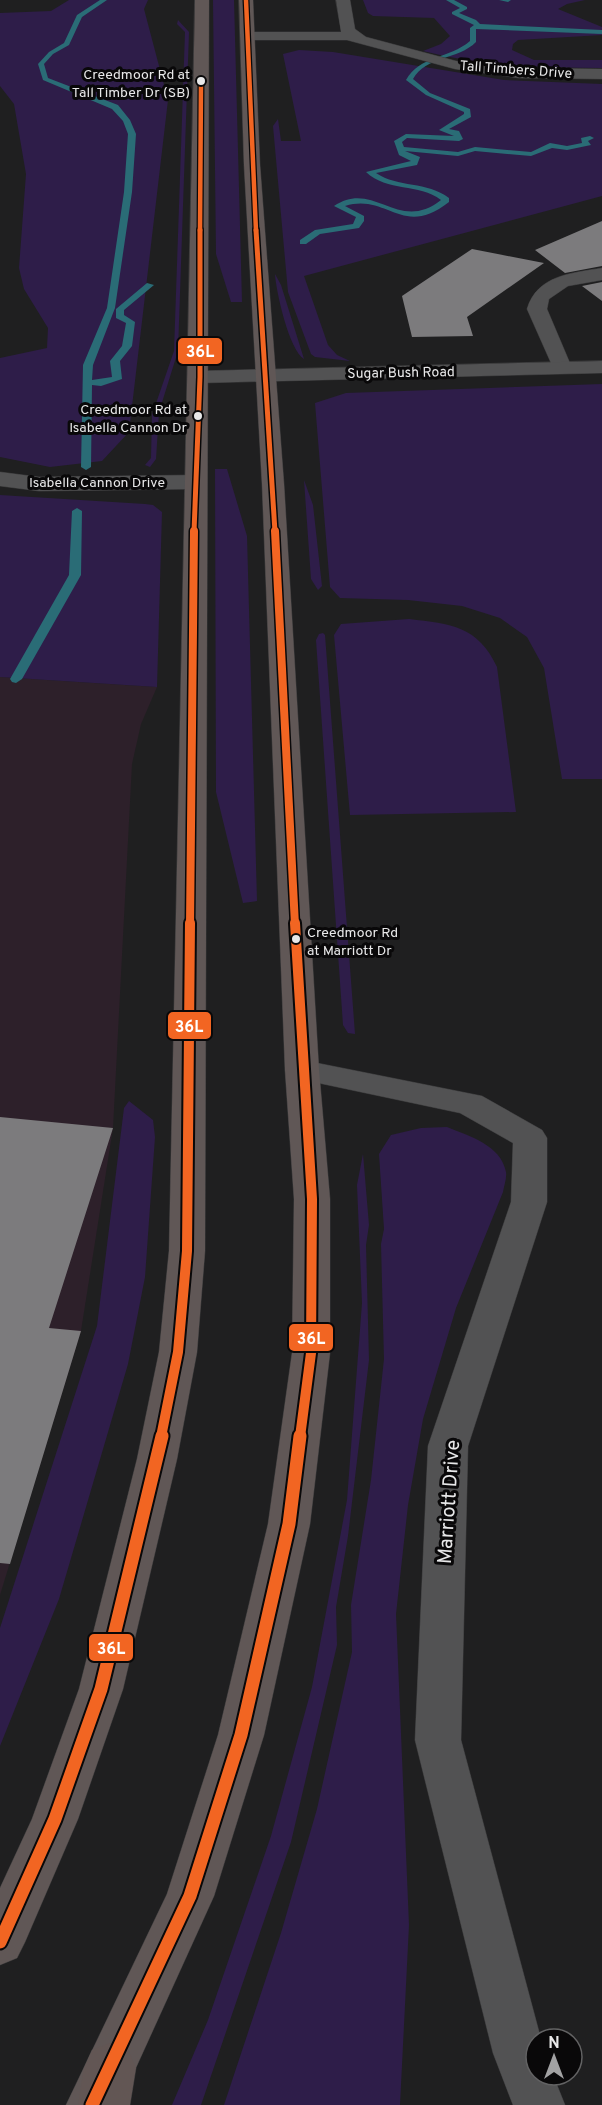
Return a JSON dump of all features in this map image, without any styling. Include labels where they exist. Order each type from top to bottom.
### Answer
[{"type":"main road","points":[[0,1942],[55,1819],[100,1689],[149,1492],[178,1352],[187,1251],[195,482],[200,377],[202,0]]},
{"type":"main road","points":[[102,2093],[190,1896],[242,1735],[289,1524],[311,1353],[312,1199],[302,1070],[246,0]]},
{"type":"street","points":[[342,0],[348,31],[361,40]]},
{"type":"street","name":"Tall Timbers Drive","points":[[247,41],[346,43],[361,40],[456,65],[519,73],[602,74]]},
{"type":"street","points":[[562,368],[537,309],[538,299],[546,290],[560,282],[602,274]]},
{"type":"street","name":"Sugar Bush Road","points":[[200,377],[602,367]]},
{"type":"street","name":"Isabella Cannon Drive","points":[[0,479],[39,484],[195,482]]},
{"type":"street","name":"Marriott Drive","points":[[302,1070],[470,1104],[530,1138],[529,1202],[448,1446],[438,1740],[519,2053],[539,2105]]},
{"type":"shaded area","points":[[69,0],[148,0],[144,9],[168,100],[129,432],[102,461],[50,467],[0,457],[0,358],[47,348],[48,328],[24,289],[19,268],[26,174],[14,104],[0,86],[0,13],[51,11]]},
{"type":"shaded area","points":[[213,0],[234,0],[242,302],[231,302],[216,254]]},
{"type":"shaded area","points":[[363,0],[585,0],[567,4],[558,9],[602,27],[602,35],[518,40],[513,44],[512,50],[534,60],[602,60],[602,68],[512,65],[467,60],[423,51],[441,44],[450,36],[434,18],[373,16],[368,13]]},
{"type":"shaded area","points":[[178,20],[189,32],[178,351],[159,412],[156,459],[150,467],[145,465],[151,458],[152,415],[174,351],[185,32],[177,24]]},
{"type":"shaded area","points":[[299,50],[333,52],[504,80],[602,84],[602,196],[304,276],[328,345],[337,355],[350,361],[315,357],[311,354],[288,292],[273,126],[278,119],[281,141],[301,141],[283,54]]},
{"type":"shaded area","points":[[275,274],[281,285],[304,359],[298,353],[288,333]]},
{"type":"shaded area","points":[[602,384],[602,779],[562,779],[544,668],[527,637],[500,618],[462,606],[408,600],[340,598],[330,587],[315,403],[346,393]]},
{"type":"shaded area","points":[[215,469],[227,469],[247,536],[257,901],[243,903],[216,792]]},
{"type":"shaded area","points":[[304,480],[313,505],[322,586],[318,590],[311,579]]},
{"type":"shaded area","points":[[0,495],[145,504],[153,505],[162,512],[157,687],[0,677]]},
{"type":"shaded area","points":[[409,619],[450,626],[472,635],[489,653],[497,667],[516,812],[350,815],[334,635],[341,624]]},
{"type":"shaded area","points":[[319,634],[325,635],[355,1034],[348,1033],[343,1025],[316,640]]},
{"type":"shaded area","points":[[0,677],[157,687],[141,724],[132,764],[113,1128],[81,1331],[0,1595]]},
{"type":"shaded area","points":[[129,1101],[153,1120],[155,1137],[145,1277],[128,1364],[59,1599],[0,1746],[0,1628],[97,1326],[124,1108]]},
{"type":"shaded area","points":[[447,1127],[491,1148],[503,1163],[506,1177],[503,1192],[456,1308],[423,1419],[408,1505],[396,1614],[409,1925],[400,2105],[224,2105],[281,1933],[317,1809],[352,1652],[351,1605],[371,1480],[384,1359],[381,1244],[384,1229],[379,1154],[391,1135],[421,1128]]},
{"type":"shaded area","points":[[363,1154],[369,1225],[366,1245],[369,1360],[348,1536],[336,1607],[337,1645],[291,1842],[201,2105],[172,2105],[208,2020],[271,1836],[312,1687],[347,1500],[362,1303],[357,1185]]},
{"type":"building","points":[[602,221],[602,266],[565,273],[535,250]]},
{"type":"building","points":[[472,249],[544,263],[467,317],[473,336],[412,337],[402,296]]},
{"type":"building","points":[[602,282],[602,301],[582,286]]},
{"type":"building","points":[[0,1117],[113,1128],[49,1328],[81,1331],[10,1564],[0,1563]]},
{"type":"waterway","points":[[86,467],[88,365],[111,308],[128,192],[132,134],[126,120],[115,107],[45,79],[41,64],[51,53],[67,44],[79,16],[104,0]]},
{"type":"waterway","points":[[449,0],[465,8],[454,13],[474,21],[478,26]]},
{"type":"waterway","points":[[502,0],[508,0]]},
{"type":"waterway","points":[[303,242],[318,232],[356,226],[360,221],[360,216],[338,206],[353,201],[367,202],[406,215],[418,216],[432,211],[446,200],[429,190],[388,182],[370,172],[414,163],[417,159],[402,153],[398,141],[406,136],[459,139],[456,133],[443,130],[468,115],[467,111],[428,94],[409,80],[420,66],[466,48],[473,42],[473,28],[478,26]]},
{"type":"waterway","points":[[478,26],[602,32]]},
{"type":"waterway","points":[[406,149],[458,154],[475,149],[531,154],[544,150],[550,145],[567,148],[587,145],[584,140],[590,138]]},
{"type":"waterway","points":[[88,382],[101,383],[117,379],[115,361],[127,346],[131,322],[119,316],[120,309],[150,285]]},
{"type":"waterway","points":[[16,679],[75,575],[77,511]]},
{"type":"transit line","name":"36L","points":[[92,2105],[190,1896],[241,1735],[289,1524],[311,1353],[312,1199],[302,1070],[273,484],[252,165],[246,0]]},
{"type":"transit line","name":"36L","points":[[0,1942],[55,1819],[101,1689],[157,1459],[178,1352],[187,1251],[195,482],[200,377],[201,81]]},
{"type":"place","name":"Creedmoor Rd at Tall Timber Dr (SB)","points":[[201,81]]},
{"type":"place","name":"Creedmoor Rd at Isabella Cannon Dr","points":[[198,416]]},
{"type":"place","name":"Creedmoor Rd at Marriott Dr","points":[[296,939]]}]
